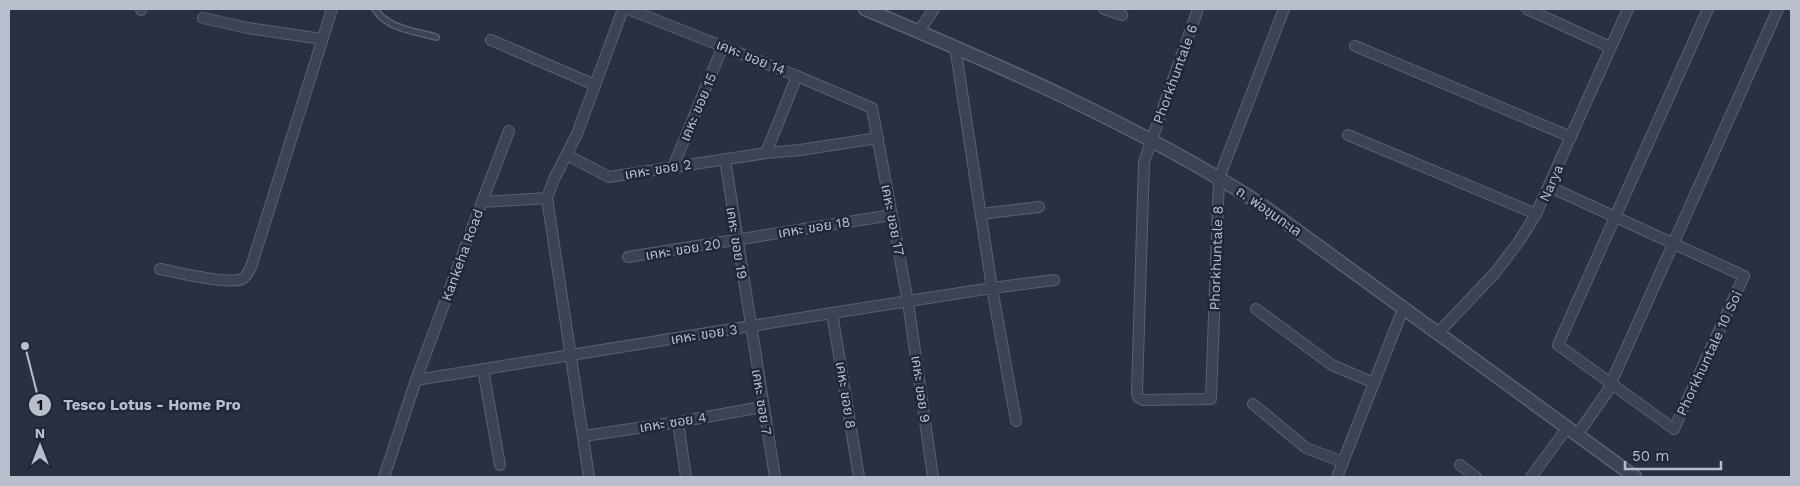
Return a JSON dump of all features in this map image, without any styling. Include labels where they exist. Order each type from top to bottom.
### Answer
[{"type":"street","points":[[160,269],[228,280],[240,280],[247,275],[332,9]]},
{"type":"street","points":[[589,477],[547,198],[554,178],[567,155],[595,85],[622,9]]},
{"type":"street","name":"เคหะ ขอย 14","points":[[628,9],[872,108]]},
{"type":"street","name":"ถ. พ่อขุนทะเล","points":[[865,9],[955,46],[1056,92],[1152,139],[1219,178],[1259,203],[1635,477]]},
{"type":"street","points":[[919,32],[934,9]]},
{"type":"street","points":[[1104,9],[1122,16]]},
{"type":"street","name":"Phorkhuntale 6","points":[[1198,9],[1144,162],[1137,392],[1138,396],[1144,400],[1211,399]]},
{"type":"street","name":"Phorkhuntale 8","points":[[1211,399],[1219,178],[1284,9]]},
{"type":"street","points":[[1526,9],[1610,47]]},
{"type":"street","name":"Narya","points":[[1437,334],[1495,273],[1520,240],[1536,214],[1550,187],[1628,9]]},
{"type":"street","points":[[1614,216],[1708,9]]},
{"type":"street","points":[[1531,477],[1607,392],[1778,9]]},
{"type":"street","points":[[203,18],[248,28],[322,39]]},
{"type":"street","points":[[491,40],[595,85]]},
{"type":"street","name":"เคหะ ขอย 15","points":[[673,167],[723,46]]},
{"type":"street","points":[[955,46],[992,288],[1016,421]]},
{"type":"street","points":[[1355,46],[1571,137]]},
{"type":"street","points":[[766,153],[797,76]]},
{"type":"street","name":"เคหะ ขอย 17","points":[[872,108],[908,302]]},
{"type":"street","points":[[482,202],[509,131]]},
{"type":"street","points":[[1348,134],[1536,214]]},
{"type":"street","points":[[725,159],[878,138]]},
{"type":"street","name":"เคหะ ขอย 2","points":[[567,155],[609,177],[725,159]]},
{"type":"street","name":"เคหะ ขอย 19","points":[[725,159],[750,326]]},
{"type":"street","name":"Phorkhuntale 10 Soi","points":[[1550,187],[1614,216],[1744,276],[1674,429],[1558,345],[1614,216]]},
{"type":"street","name":"Kankeha Road","points":[[384,477],[416,380],[482,202],[547,198]]},
{"type":"street","points":[[981,214],[1039,207]]},
{"type":"street","name":"เคหะ ขอย 18","points":[[737,240],[892,215]]},
{"type":"street","name":"เคหะ ขอย 20","points":[[628,257],[737,240]]},
{"type":"street","name":"เคหะ ขอย 3","points":[[416,380],[832,313],[1054,280]]},
{"type":"street","name":"เคหะ ขอย 9","points":[[908,302],[934,477]]},
{"type":"street","points":[[1256,309],[1332,365],[1374,383]]},
{"type":"street","points":[[1337,477],[1403,309]]},
{"type":"street","name":"เคหะ ขอย 8","points":[[832,313],[860,477]]},
{"type":"street","name":"เคหะ ซอย 7","points":[[750,326],[775,477]]},
{"type":"street","points":[[483,369],[500,465]]},
{"type":"street","points":[[1253,404],[1306,448],[1343,462]]},
{"type":"street","name":"เคหะ ซอย 4","points":[[584,436],[762,407]]},
{"type":"street","points":[[678,422],[686,477]]},
{"type":"street","points":[[1460,465],[1476,477]]},
{"type":"lane","points":[[375,9],[379,16],[394,26],[436,37]]},
{"type":"place","name":"Tesco Lotus - Home Pro","points":[[25,346]]}]
